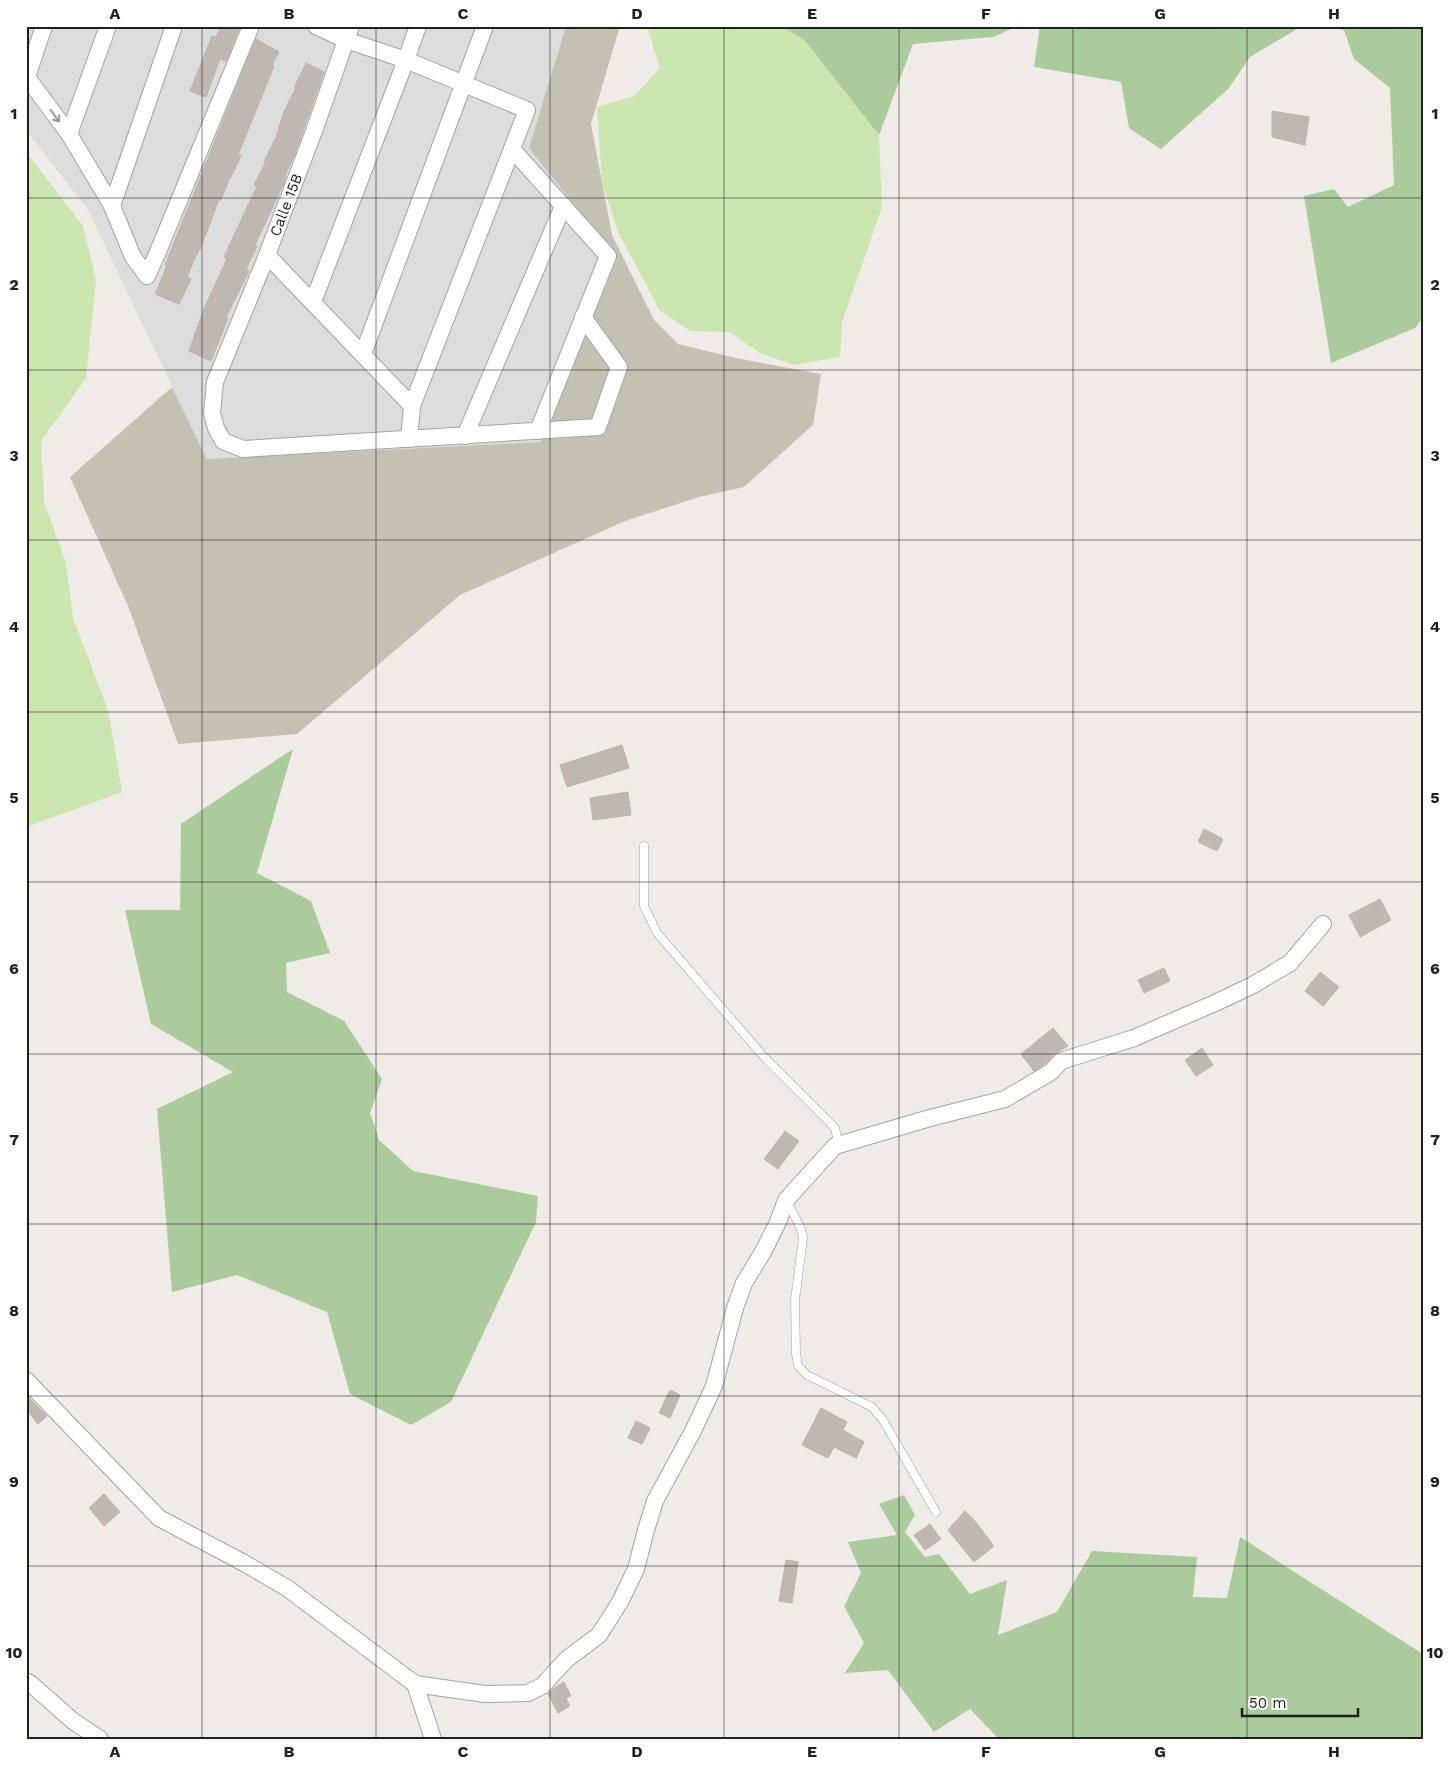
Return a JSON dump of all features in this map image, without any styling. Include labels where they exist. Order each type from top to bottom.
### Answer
[{"type":"street","points":[[44,26],[27,77],[69,134],[112,206],[133,257],[147,276],[251,26]]},
{"type":"street","points":[[69,134],[108,26]]},
{"type":"street","points":[[112,206],[174,26]]},
{"type":"street","points":[[316,26],[348,33],[406,60],[527,110],[412,406],[408,439]]},
{"type":"street","points":[[313,302],[418,26]]},
{"type":"street","points":[[362,354],[485,26]]},
{"type":"street","name":"Calle 15B","points":[[348,33],[314,132],[267,255],[215,382],[212,413],[216,428],[223,441],[243,450],[598,427],[619,367],[584,317]]},
{"type":"street","points":[[512,149],[608,256],[538,431]]},
{"type":"street","points":[[465,436],[563,206]]},
{"type":"street","points":[[267,255],[412,406]]},
{"type":"street","points":[[26,1380],[71,1429],[159,1518],[287,1588],[415,1684],[484,1694],[528,1693],[542,1686],[567,1659],[599,1635],[620,1602],[636,1569],[656,1500],[694,1429],[714,1386],[735,1308],[744,1283],[764,1252],[786,1200],[835,1146],[930,1118],[1005,1099],[1051,1072],[1062,1061],[1134,1038],[1253,985],[1290,963],[1323,924]]},
{"type":"street","points":[[26,1682],[31,1684],[73,1721],[100,1739]]},
{"type":"street","points":[[415,1684],[433,1739]]},
{"type":"lane","points":[[644,846],[644,906],[657,933],[764,1057],[835,1128],[835,1146]]},
{"type":"lane","points":[[786,1200],[802,1230],[803,1238],[795,1300],[798,1366],[807,1374],[872,1407],[883,1420],[936,1512]]},
{"type":"shaded area","points":[[26,26],[566,26],[530,148],[617,258],[541,442],[207,459],[88,210],[26,130]]},
{"type":"shaded area","points":[[566,26],[620,26],[591,124],[612,235],[654,320],[678,344],[736,358],[821,374],[813,425],[744,487],[699,497],[625,521],[460,595],[297,734],[178,744],[128,606],[70,477],[172,387],[207,459],[541,442],[617,258],[529,148]]},
{"type":"green space","points":[[647,26],[782,26],[805,41],[879,135],[882,207],[842,323],[840,357],[794,365],[760,353],[730,332],[690,331],[660,311],[618,232],[602,182],[597,107],[634,96],[660,68]]},
{"type":"green space","points":[[782,26],[1018,26],[993,37],[913,44],[879,135],[805,41]]},
{"type":"green space","points":[[1040,26],[1302,26],[1250,57],[1228,89],[1161,149],[1129,128],[1121,82],[1034,67]]},
{"type":"green space","points":[[1329,26],[1423,26],[1423,317],[1415,328],[1331,363],[1304,196],[1334,189],[1348,207],[1394,185],[1390,88],[1354,59],[1344,30]]},
{"type":"green space","points":[[26,152],[83,226],[96,280],[86,378],[41,441],[44,502],[66,563],[73,618],[108,710],[122,792],[26,827]]},
{"type":"green space","points":[[293,749],[257,873],[311,901],[330,953],[286,963],[287,992],[344,1021],[382,1079],[370,1113],[379,1140],[413,1171],[538,1196],[536,1222],[451,1402],[411,1425],[350,1394],[327,1312],[237,1275],[172,1292],[157,1109],[233,1072],[151,1024],[125,910],[180,910],[181,824]]},
{"type":"green space","points":[[904,1495],[915,1515],[905,1532],[925,1557],[939,1554],[970,1594],[1007,1580],[998,1635],[1057,1612],[1092,1551],[1197,1557],[1193,1597],[1227,1598],[1240,1537],[1423,1654],[1423,1739],[999,1739],[970,1709],[934,1732],[888,1670],[845,1673],[864,1643],[844,1606],[861,1573],[848,1542],[897,1535],[879,1504]]},
{"type":"building","points":[[221,26],[240,26],[226,61],[220,59],[206,97],[190,91],[212,36],[216,37]]},
{"type":"building","points":[[256,39],[279,52],[272,65],[274,66],[238,155],[241,156],[221,200],[219,199],[200,250],[187,277],[191,279],[179,304],[155,294]]},
{"type":"building","points":[[306,63],[324,72],[294,156],[285,175],[283,185],[255,245],[257,246],[246,269],[249,271],[226,317],[228,318],[211,361],[189,351],[203,311],[227,259],[224,257],[257,186],[254,185],[266,162],[264,162],[276,137],[284,112]]},
{"type":"building","points":[[1272,111],[1309,117],[1305,145],[1272,137]]},
{"type":"building","points":[[622,745],[629,768],[567,787],[560,765]]},
{"type":"building","points":[[628,792],[631,815],[593,820],[590,798]]},
{"type":"building","points":[[1204,829],[1223,839],[1217,851],[1198,842]]},
{"type":"building","points":[[1380,899],[1391,920],[1360,937],[1349,915]]},
{"type":"building","points":[[1164,968],[1170,981],[1144,993],[1138,980]]},
{"type":"building","points":[[1320,972],[1339,987],[1323,1006],[1305,991]]},
{"type":"building","points":[[1053,1028],[1068,1046],[1054,1054],[1045,1064],[1034,1071],[1021,1054]]},
{"type":"building","points":[[1202,1048],[1213,1065],[1196,1076],[1185,1060]]},
{"type":"building","points":[[785,1131],[799,1141],[778,1169],[764,1159]]},
{"type":"building","points":[[670,1390],[680,1395],[670,1418],[659,1413]]},
{"type":"building","points":[[26,1395],[47,1416],[38,1424],[26,1409]]},
{"type":"building","points":[[821,1408],[847,1422],[843,1430],[864,1442],[856,1458],[834,1447],[828,1458],[802,1445]]},
{"type":"building","points":[[636,1421],[650,1428],[642,1444],[628,1438]]},
{"type":"building","points":[[104,1494],[120,1512],[104,1526],[89,1508]]},
{"type":"building","points":[[965,1511],[994,1546],[974,1562],[948,1530]]},
{"type":"building","points":[[930,1524],[941,1539],[925,1550],[914,1535]]},
{"type":"building","points":[[786,1560],[798,1562],[792,1603],[779,1601]]},
{"type":"building","points":[[564,1682],[571,1696],[566,1698],[570,1706],[558,1713],[548,1694]]}]
